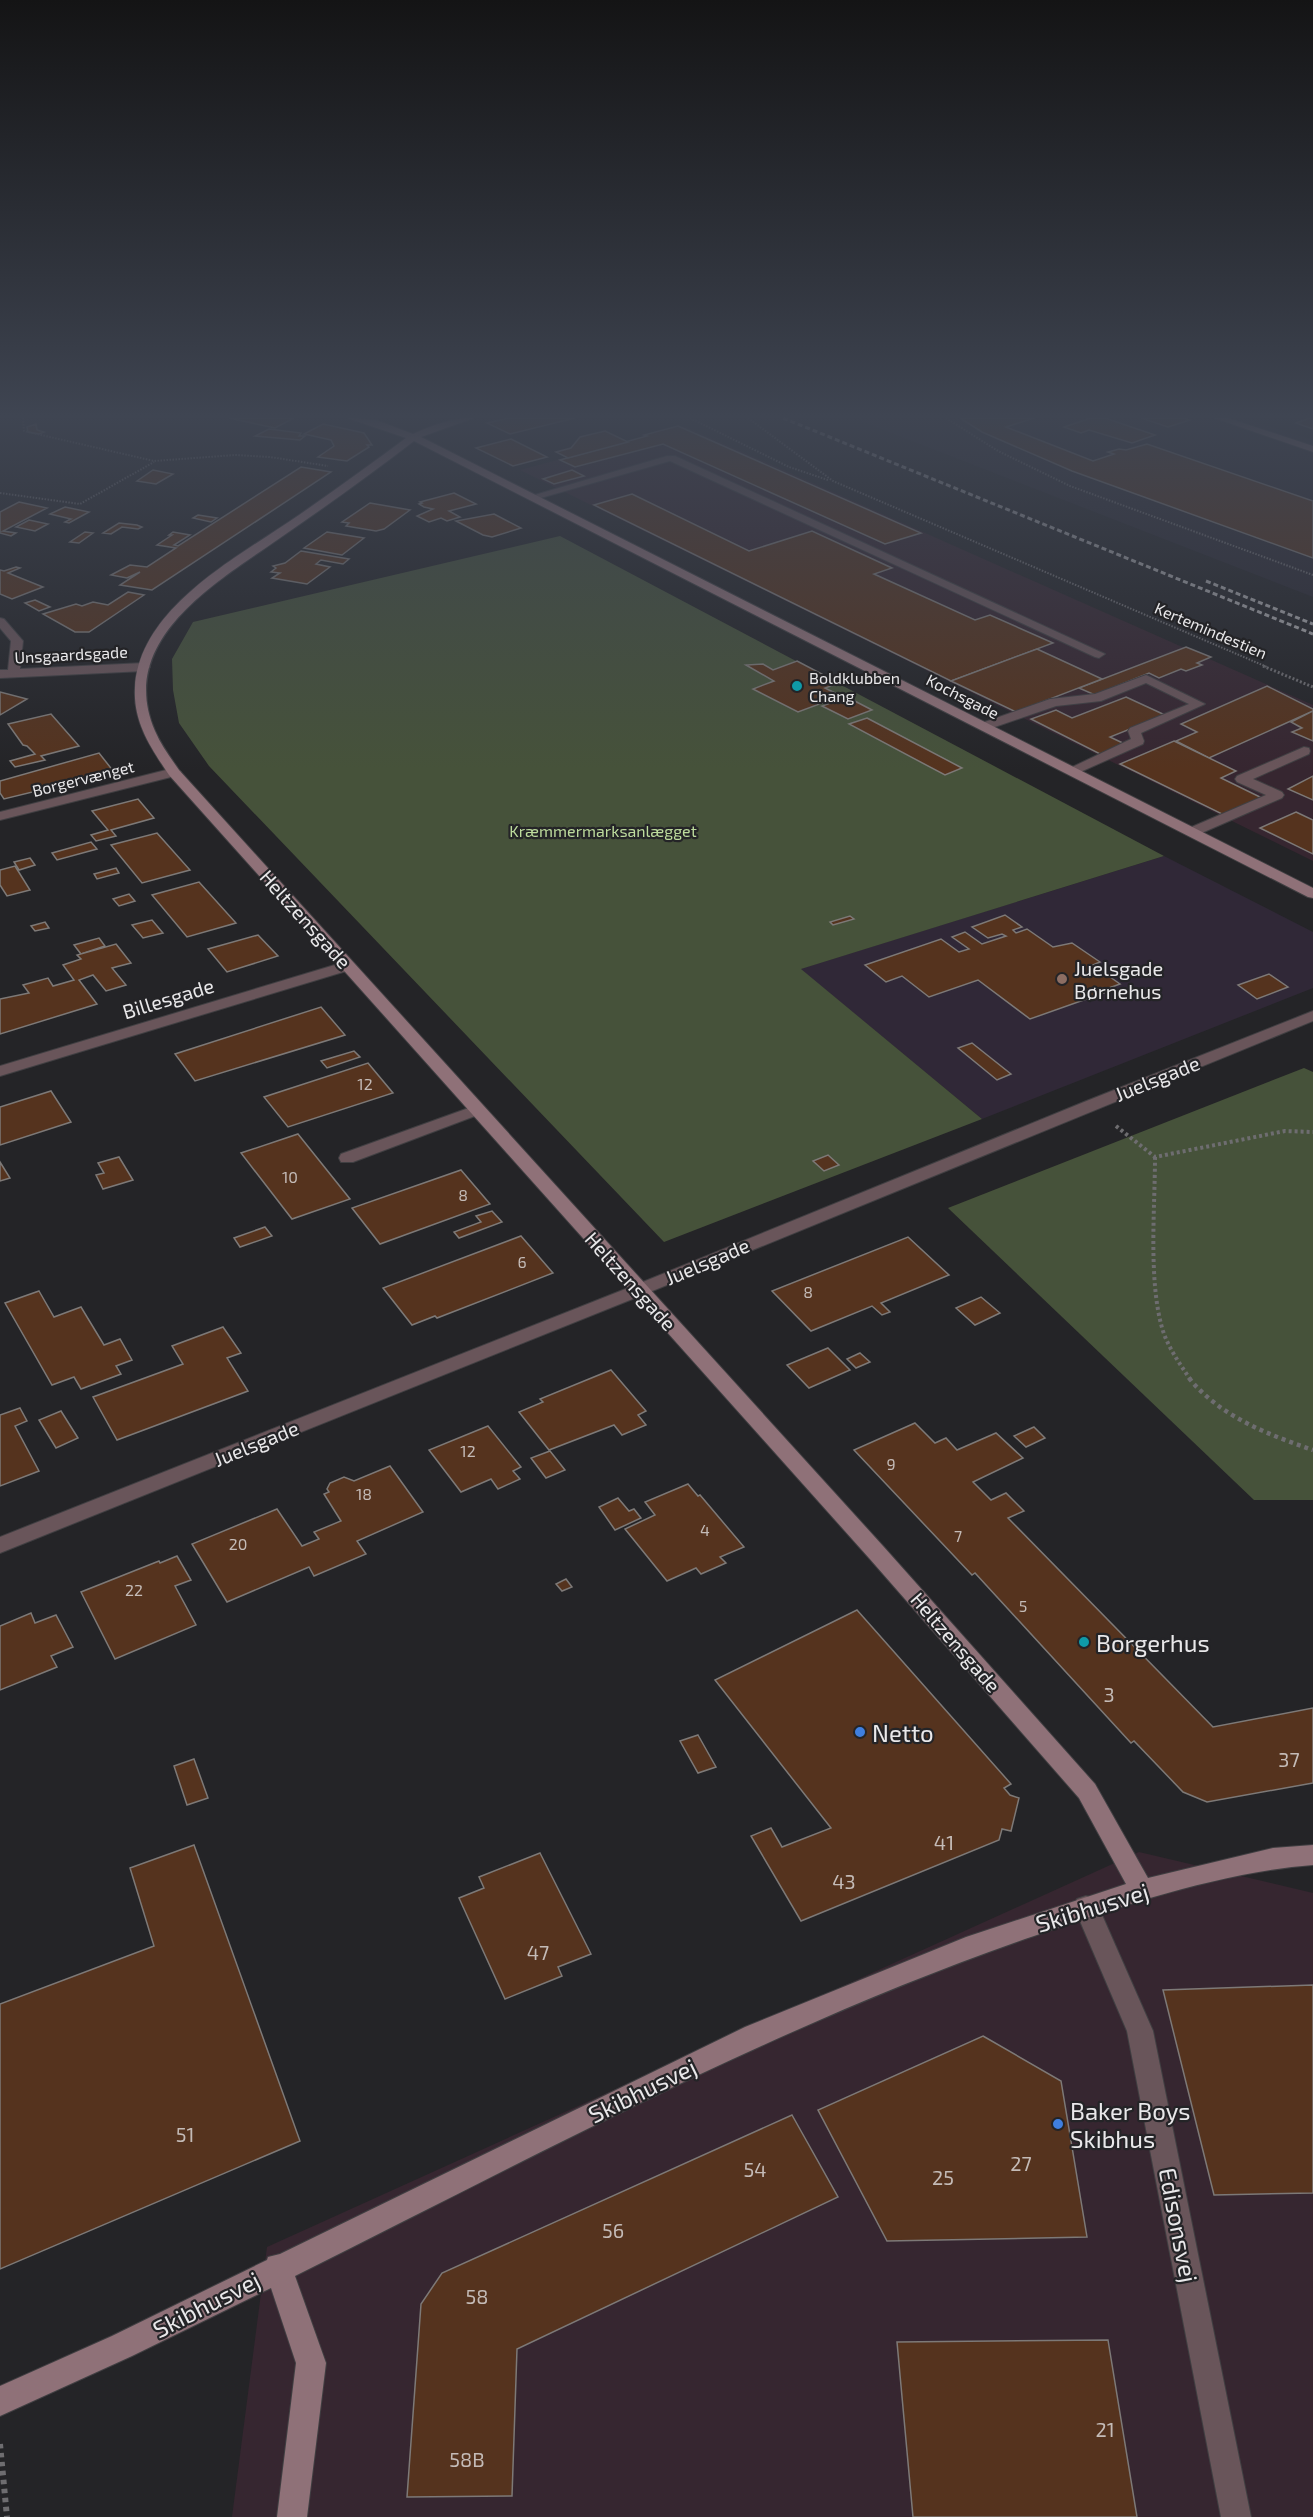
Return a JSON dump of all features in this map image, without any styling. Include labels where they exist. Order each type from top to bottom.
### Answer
[{"type":"street","name":"Heltzensgade","points":[[275,535],[199,589],[185,601],[160,630],[150,647],[144,667],[140,698],[147,730],[174,772],[876,1552],[1087,1791],[1142,1890]]},
{"type":"street","name":"Kochsgade","points":[[609,535],[1313,894]]},
{"type":"street","points":[[840,535],[1099,654]]},
{"type":"street","points":[[0,621],[17,641],[14,674]]},
{"type":"street","name":"Unsgaardsgade","points":[[0,674],[144,667]]},
{"type":"street","points":[[986,726],[1054,702],[1097,698],[1146,679],[1199,704],[1134,731],[1138,741],[1073,771]]},
{"type":"street","points":[[1192,832],[1277,795],[1242,779],[1304,752]]},
{"type":"street","name":"Borgervænget","points":[[0,816],[174,772]]},
{"type":"street","name":"Billesgade","points":[[0,1071],[348,966]]},
{"type":"street","name":"Juelsgade","points":[[0,1545],[639,1290],[1313,1016]]},
{"type":"street","points":[[347,1158],[477,1110]]},
{"type":"street","name":"Skibhusvej","points":[[0,2401],[122,2346],[754,2035],[975,1944],[1086,1907],[1142,1890],[1273,1858],[1313,1855]]},
{"type":"street","name":"Edisonsvej","points":[[1086,1907],[1140,2031],[1236,2517]]},
{"type":"street","points":[[278,2268],[311,2363],[292,2517]]},
{"type":"path","name":"Kertemindestien","points":[[960,535],[1313,687]]},
{"type":"path","points":[[1201,535],[1313,575]]},
{"type":"path","points":[[1090,1105],[1155,1157],[1285,1131],[1313,1132]]},
{"type":"path","points":[[1155,1157],[1156,1303],[1169,1350],[1195,1387],[1233,1417],[1275,1438],[1313,1450]]},
{"type":"path","points":[[0,2444],[7,2517]]},
{"type":"shaded area","points":[[653,535],[931,535],[1313,705],[1313,861]]},
{"type":"shaded area","points":[[1155,535],[1313,535],[1313,597]]},
{"type":"shaded area","name":"Juelsgade Børnehus","points":[[1164,856],[1313,932],[1313,988],[982,1119],[800,969]]},
{"type":"shaded area","points":[[1139,1852],[1313,1893],[1313,2517],[232,2517],[267,2247]]},
{"type":"green space","name":"Kræmmermarksanlægget","points":[[560,536],[1164,856],[801,969],[982,1119],[664,1242],[209,766],[179,723],[173,690],[172,659],[193,622]]},
{"type":"green space","points":[[1304,1068],[1313,1072],[1313,1500],[1254,1500],[948,1208]]},
{"type":"building","points":[[80,535],[90,535],[79,543],[70,542]]},
{"type":"building","points":[[171,535],[189,535],[174,545],[178,546],[194,535],[235,535],[152,590],[120,585],[140,572],[127,578],[111,575],[130,565],[147,567],[176,548],[157,545]]},
{"type":"building","points":[[322,535],[364,538],[342,555],[304,548]]},
{"type":"building","points":[[656,535],[717,535],[749,551],[798,535],[822,535],[892,568],[874,574],[975,620],[990,615],[1053,643],[951,681]]},
{"type":"building","points":[[866,535],[913,535],[885,544]]},
{"type":"building","points":[[1251,535],[1313,535],[1313,558]]},
{"type":"building","points":[[301,551],[349,559],[343,564],[321,560],[316,564],[330,567],[307,584],[272,578],[280,573],[271,572],[276,568],[273,566],[285,563]]},
{"type":"building","points":[[20,568],[8,573],[43,587],[12,599],[0,594],[0,570]]},
{"type":"building","points":[[128,592],[144,595],[89,632],[75,632],[43,614],[76,604],[82,606],[93,602],[108,605]]},
{"type":"building","points":[[35,600],[50,607],[39,611],[25,603]]},
{"type":"building","points":[[1186,647],[1211,657],[1197,663],[1202,665],[1186,671],[1181,669],[1159,678],[1149,673],[1095,695],[1079,688]]},
{"type":"building","points":[[1037,649],[1102,679],[1016,712],[951,681]]},
{"type":"building","name":"Boldklubben Chang","points":[[797,661],[839,683],[825,688],[841,696],[798,712],[753,689],[774,681],[746,665],[763,664],[773,670]]},
{"type":"building","points":[[1267,686],[1313,711],[1209,758],[1176,741],[1197,732],[1181,724]]},
{"type":"building","points":[[0,692],[27,699],[0,715]]},
{"type":"building","points":[[847,697],[872,710],[848,719],[822,706]]},
{"type":"building","points":[[1126,697],[1165,715],[1110,737],[1127,745],[1102,755],[1031,719],[1056,710],[1072,718]]},
{"type":"building","points":[[1313,711],[1313,741],[1292,732],[1302,728],[1291,722]]},
{"type":"building","points":[[51,714],[79,746],[41,756],[45,760],[15,767],[10,761],[35,754],[23,745],[8,724]]},
{"type":"building","points":[[867,718],[962,768],[945,775],[849,724]]},
{"type":"building","points":[[1174,741],[1236,771],[1221,778],[1262,798],[1224,815],[1120,764]]},
{"type":"building","points":[[99,753],[114,772],[4,799],[0,793],[0,781]]},
{"type":"building","points":[[1313,776],[1313,800],[1288,789]]},
{"type":"building","points":[[138,799],[154,818],[111,830],[116,836],[96,841],[91,835],[108,830],[92,811]]},
{"type":"building","points":[[1296,812],[1313,820],[1313,854],[1260,828]]},
{"type":"building","points":[[157,833],[190,870],[142,883],[111,845]]},
{"type":"building","points":[[91,842],[97,849],[57,860],[52,853]]},
{"type":"building","points":[[30,858],[35,865],[19,870],[14,862]]},
{"type":"building","points":[[15,866],[30,890],[7,896],[0,885],[0,870]]},
{"type":"building","points":[[116,868],[119,873],[97,879],[94,874]]},
{"type":"building","points":[[199,882],[236,923],[187,937],[152,895]]},
{"type":"building","points":[[129,894],[135,901],[119,906],[113,899]]},
{"type":"building","points":[[1005,915],[1022,927],[1013,930],[1016,933],[1027,929],[1053,947],[1072,943],[1100,962],[1093,965],[1120,984],[1109,988],[1112,990],[1030,1019],[978,980],[929,997],[902,976],[886,982],[865,965],[941,939],[959,952],[969,949],[952,937],[965,932],[982,944],[1006,936],[1002,934],[988,938],[972,927]]},
{"type":"building","points":[[850,916],[854,919],[833,925],[830,922]]},
{"type":"building","points":[[152,920],[163,933],[143,938],[132,925]]},
{"type":"building","points":[[45,922],[49,928],[35,931],[31,926]]},
{"type":"building","points":[[258,935],[278,956],[227,972],[208,949]]},
{"type":"building","points":[[99,938],[105,946],[81,954],[74,945]]},
{"type":"building","points":[[116,944],[131,963],[112,968],[126,985],[106,991],[93,975],[79,980],[97,1004],[0,1034],[0,999],[29,993],[23,985],[48,978],[53,986],[74,980],[63,965],[81,959],[77,955]]},
{"type":"building","points":[[1269,974],[1288,987],[1257,999],[1238,985]]},
{"type":"building","points":[[321,1007],[345,1035],[195,1081],[175,1054]]},
{"type":"building","points":[[972,1043],[1011,1074],[997,1080],[958,1048]]},
{"type":"building","points":[[354,1051],[360,1057],[327,1068],[321,1061]]},
{"type":"building","points":[[368,1063],[393,1093],[288,1127],[264,1097]]},
{"type":"building","points":[[51,1091],[71,1122],[0,1145],[0,1107]]},
{"type":"building","points":[[298,1134],[350,1199],[292,1219],[241,1153]]},
{"type":"building","points":[[828,1155],[839,1165],[824,1171],[813,1161]]},
{"type":"building","points":[[119,1157],[133,1180],[103,1189],[96,1175],[104,1173],[98,1163]]},
{"type":"building","points":[[0,1162],[10,1178],[0,1181]]},
{"type":"building","points":[[461,1170],[490,1204],[380,1244],[352,1208]]},
{"type":"building","points":[[492,1211],[502,1222],[459,1238],[454,1232],[481,1222],[476,1216]]},
{"type":"building","points":[[265,1227],[272,1236],[240,1247],[234,1238]]},
{"type":"building","points":[[521,1236],[553,1273],[437,1318],[435,1316],[412,1325],[383,1288]]},
{"type":"building","points":[[908,1237],[949,1275],[881,1303],[890,1312],[882,1315],[872,1306],[811,1331],[772,1291]]},
{"type":"building","points":[[39,1291],[54,1317],[81,1307],[104,1345],[120,1339],[132,1360],[116,1366],[121,1374],[81,1389],[74,1377],[52,1385],[5,1303]]},
{"type":"building","points":[[981,1297],[1000,1313],[975,1325],[956,1308]]},
{"type":"building","points":[[223,1327],[241,1353],[227,1358],[248,1391],[117,1440],[93,1397],[183,1364],[172,1346]]},
{"type":"building","points":[[828,1348],[850,1370],[809,1388],[787,1365]]},
{"type":"building","points":[[860,1353],[870,1362],[856,1368],[847,1359]]},
{"type":"building","points":[[611,1370],[646,1411],[638,1415],[646,1425],[622,1435],[614,1425],[549,1450],[519,1412],[543,1402],[540,1399]]},
{"type":"building","points":[[20,1408],[27,1421],[15,1426],[39,1471],[0,1486],[0,1415]]},
{"type":"building","points":[[61,1411],[78,1438],[56,1448],[39,1420]]},
{"type":"building","name":"Borgerhus","points":[[915,1423],[935,1443],[946,1438],[957,1450],[996,1433],[1023,1458],[973,1482],[991,1500],[1006,1493],[1024,1511],[1008,1518],[1213,1727],[1313,1708],[1313,1783],[1207,1802],[1183,1792],[1134,1741],[1131,1743],[975,1573],[972,1575],[854,1450]]},
{"type":"building","points":[[488,1426],[521,1467],[513,1471],[520,1479],[498,1489],[491,1479],[461,1492],[429,1450]]},
{"type":"building","points":[[1034,1427],[1045,1438],[1026,1447],[1014,1436]]},
{"type":"building","points":[[550,1451],[565,1470],[546,1478],[531,1458]]},
{"type":"building","points":[[390,1466],[423,1512],[357,1541],[366,1554],[314,1576],[309,1567],[227,1602],[192,1544],[277,1509],[302,1546],[319,1539],[314,1532],[341,1521],[324,1494],[329,1492],[327,1489],[330,1483],[344,1477],[354,1481]]},
{"type":"building","points":[[688,1484],[744,1547],[720,1557],[726,1563],[701,1574],[696,1568],[667,1581],[625,1529],[655,1515],[645,1502]]},
{"type":"building","points":[[618,1498],[629,1511],[634,1509],[641,1518],[615,1530],[599,1507]]},
{"type":"building","points":[[177,1556],[191,1580],[175,1586],[196,1625],[115,1659],[81,1592]]},
{"type":"building","points":[[566,1579],[572,1587],[562,1591],[556,1584]]},
{"type":"building","name":"Netto","points":[[857,1610],[1011,1784],[1004,1788],[1010,1795],[1019,1798],[1011,1831],[1002,1829],[999,1840],[801,1921],[751,1836],[771,1828],[782,1847],[831,1828],[715,1680]]},
{"type":"building","points":[[31,1613],[35,1623],[56,1615],[73,1647],[51,1656],[57,1667],[0,1690],[0,1626]]},
{"type":"building","points":[[698,1735],[716,1767],[698,1773],[680,1741]]},
{"type":"building","points":[[194,1759],[208,1798],[187,1805],[174,1766]]},
{"type":"building","points":[[194,1845],[300,2141],[0,2269],[0,2004],[154,1946],[130,1868]]},
{"type":"building","points":[[540,1853],[591,1954],[558,1967],[562,1976],[505,1999],[459,1898],[484,1888],[479,1877]]},
{"type":"building","points":[[1313,1985],[1313,2193],[1214,2195],[1163,1990]]},
{"type":"building","points":[[983,2036],[1061,2081],[1087,2237],[887,2241],[818,2110]]},
{"type":"building","points":[[792,2115],[838,2197],[517,2349],[512,2496],[407,2497],[421,2304],[442,2273]]},
{"type":"building","points":[[1108,2340],[1137,2517],[913,2517],[897,2342]]},
{"type":"railway","points":[[1071,535],[1313,634]]},
{"type":"railway","points":[[1206,581],[1313,624]]},
{"type":"place","name":"Boldklubben Chang","points":[[797,686]]},
{"type":"place","name":"Juelsgade Børnehus","points":[[1062,979]]},
{"type":"place","name":"Borgerhus","points":[[1084,1642]]},
{"type":"place","name":"Netto","points":[[860,1732]]},
{"type":"place","name":"Baker Boys Skibhus","points":[[1058,2124]]}]
